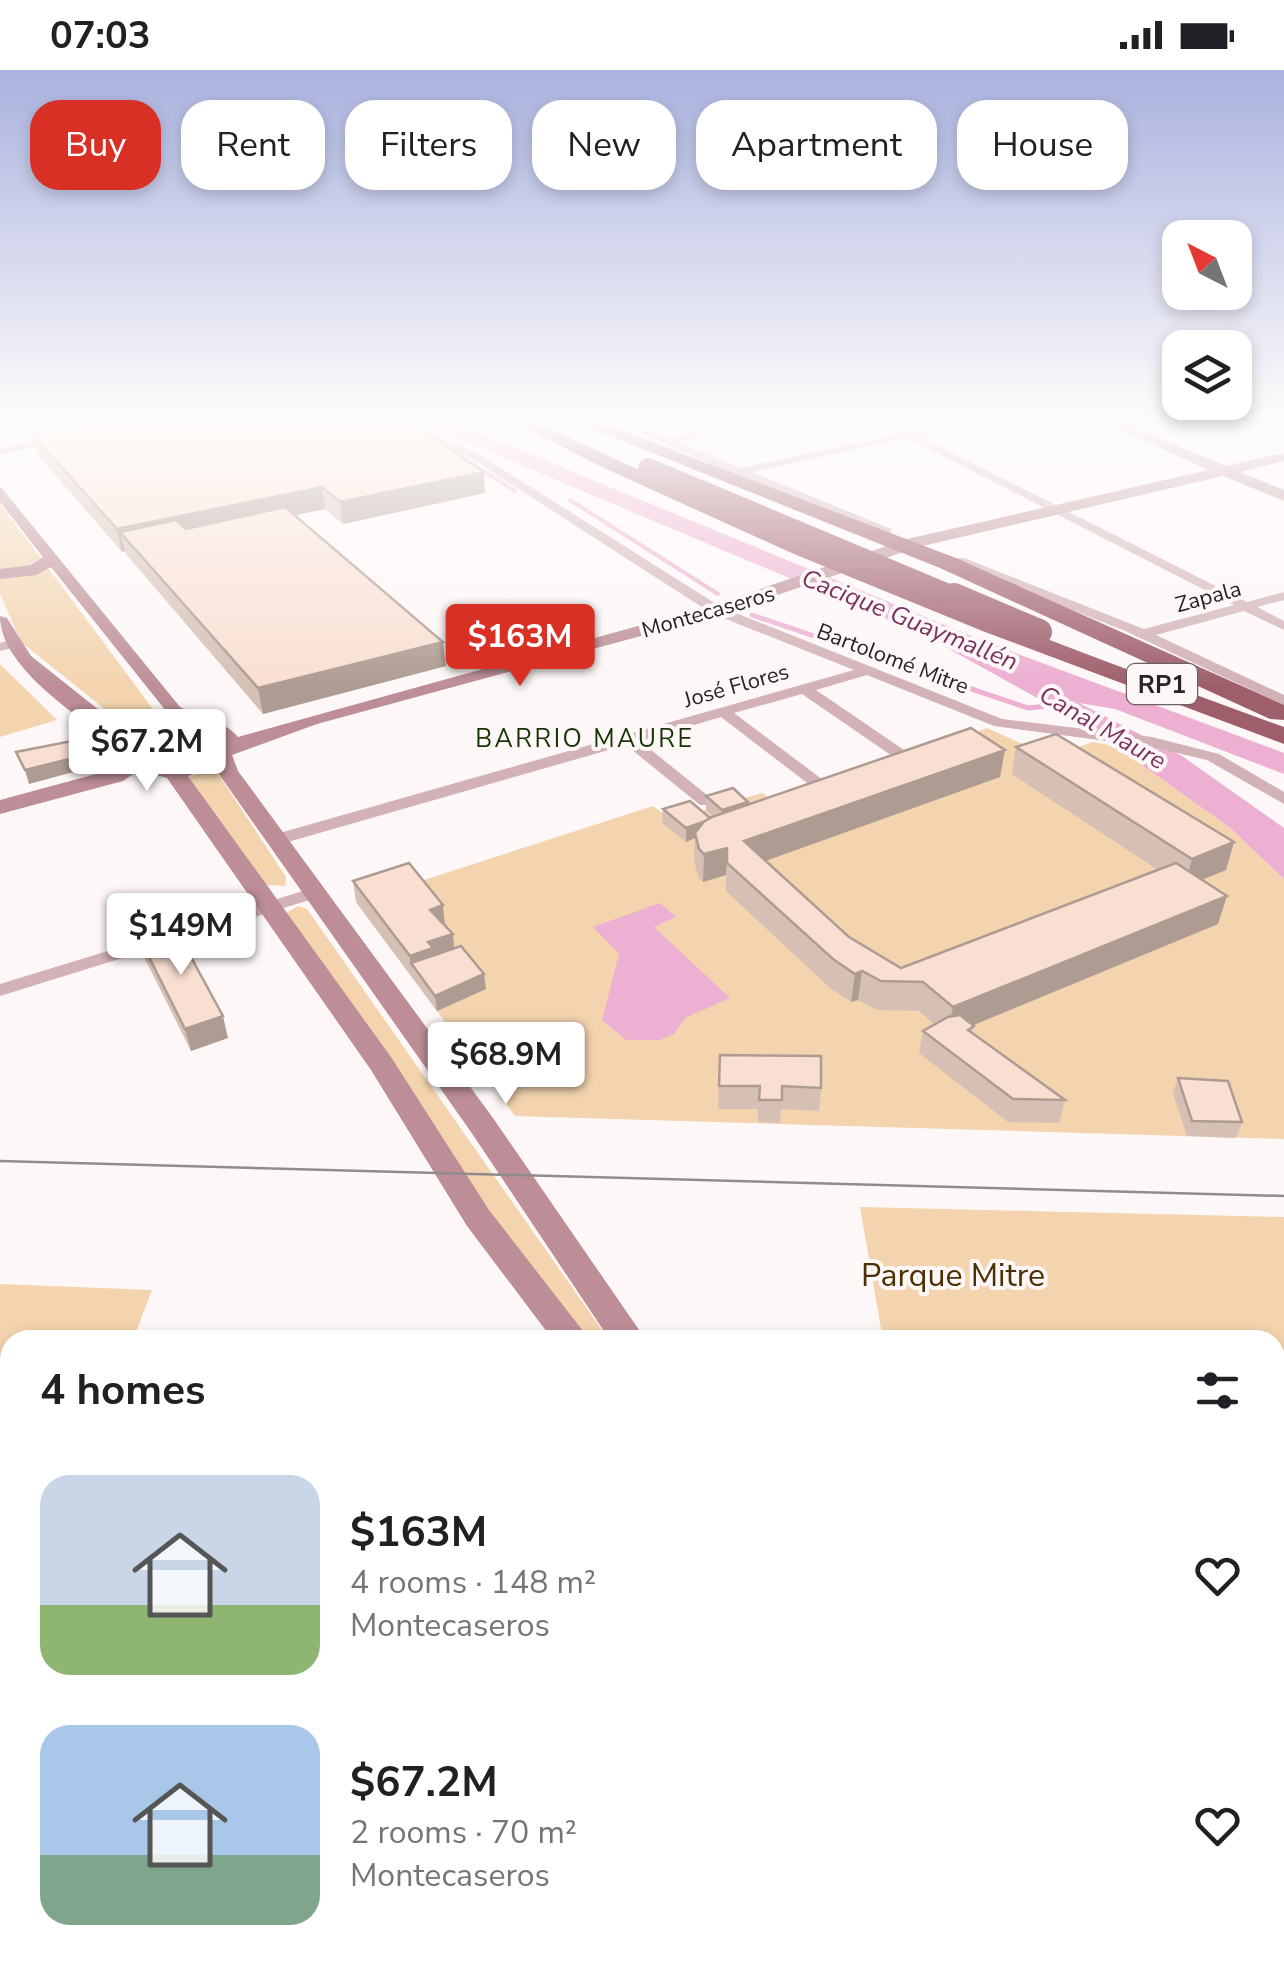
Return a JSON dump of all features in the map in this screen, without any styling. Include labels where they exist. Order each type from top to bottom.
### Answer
[{"type":"highway","points":[[697,509],[822,575],[982,626],[1284,736]]},
{"type":"highway","name":"RP1","points":[[779,509],[1284,736]]},
{"type":"highway","points":[[815,509],[909,544],[1130,642],[1284,717]]},
{"type":"highway","name":"RP1","points":[[1048,627],[1284,717]]},
{"type":"main road","points":[[14,509],[173,711],[225,733],[227,772],[482,1125],[622,1330]]},
{"type":"main road","name":"Montecaseros","points":[[173,770],[310,720],[716,610],[909,544],[1063,509]]},
{"type":"main road","points":[[0,574],[36,570],[52,558]]},
{"type":"main road","points":[[0,622],[5,646],[136,755],[173,770],[273,906],[478,1218],[566,1330]]},
{"type":"main road","name":"Montecaseros","points":[[136,755],[156,731],[201,725],[254,728],[310,720]]},
{"type":"main road","points":[[0,807],[115,776],[136,755]]},
{"type":"street","name":"Bartolomé Mitre","points":[[557,509],[716,610],[863,672],[1000,723],[1152,742],[1226,761],[1284,799]]},
{"type":"street","points":[[825,509],[1143,634],[1284,701]]},
{"type":"street","points":[[1057,510],[1284,626]]},
{"type":"street","name":"Zapala","points":[[1143,634],[1284,596]]},
{"type":"street","name":"José Flores","points":[[275,840],[863,672]]},
{"type":"street","points":[[1256,689],[1284,681]]},
{"type":"street","points":[[805,689],[901,755]]},
{"type":"street","points":[[723,712],[825,789]]},
{"type":"street","points":[[628,739],[706,802]]},
{"type":"street","points":[[0,990],[314,893]]},
{"type":"green space","points":[[0,509],[4,509],[43,564],[0,572]]},
{"type":"green space","points":[[49,569],[161,720],[143,725],[122,723],[21,642],[0,594],[0,577]]},
{"type":"green space","points":[[0,664],[57,720],[0,737]]},
{"type":"green space","points":[[987,728],[1051,757],[1093,742],[1129,749],[1139,763],[1229,827],[1284,879],[1284,1139],[515,1116],[356,902],[653,806],[672,820],[762,793],[783,806]]},
{"type":"green space","points":[[180,730],[211,734],[217,745],[203,757],[186,763],[149,758],[146,748],[158,737]]},
{"type":"green space","points":[[215,769],[286,877],[285,886],[265,885],[189,777]]},
{"type":"green space","points":[[298,906],[307,909],[602,1330],[578,1330],[505,1234],[286,913]]},
{"type":"green space","name":"Parque Mitre","points":[[860,1207],[1284,1217],[1284,1330],[881,1330]]},
{"type":"green space","points":[[0,1284],[152,1290],[137,1330],[0,1330]]},
{"type":"water","points":[[624,509],[662,509],[986,642],[1284,753],[1284,774],[1115,709],[1079,703],[1182,756],[1284,828],[1284,879],[1229,827],[1139,763],[1129,749],[922,634]]},
{"type":"water","points":[[660,903],[676,917],[654,927],[730,998],[685,1018],[674,1034],[660,1040],[626,1040],[602,1020],[619,954],[593,927]]},
{"type":"building","points":[[99,509],[216,509],[117,529]]},
{"type":"building","points":[[287,509],[443,642],[258,688],[120,532],[176,520],[186,529]]},
{"type":"building","points":[[971,728],[1005,750],[744,841],[849,937],[901,968],[1176,863],[1227,896],[953,1007],[923,982],[881,981],[862,971],[855,974],[833,959],[727,863],[727,848],[704,854],[699,849],[695,833],[706,819]]},
{"type":"building","points":[[1056,734],[1234,842],[1192,859],[1016,747]]},
{"type":"building","points":[[87,738],[97,748],[25,770],[16,752]]},
{"type":"building","points":[[733,788],[748,802],[722,810],[706,796]]},
{"type":"building","points":[[690,801],[710,818],[686,828],[663,809]]},
{"type":"building","points":[[409,863],[443,905],[430,910],[453,934],[428,942],[433,948],[410,956],[353,881]]},
{"type":"building","points":[[174,926],[223,1016],[185,1029],[139,937]]},
{"type":"building","points":[[461,946],[484,974],[435,996],[411,963]]},
{"type":"building","points":[[960,1015],[974,1026],[968,1030],[1065,1100],[1013,1099],[923,1031]]},
{"type":"building","points":[[720,1055],[821,1056],[821,1088],[782,1086],[782,1100],[759,1100],[760,1086],[719,1086]]},
{"type":"building","points":[[1178,1078],[1228,1081],[1242,1122],[1192,1121]]},
{"type":"waterway","points":[[584,509],[718,594]]},
{"type":"waterway","name":"Canal Maure","points":[[752,615],[1028,708],[1076,703]]},
{"type":"tram line","points":[[0,1161],[1284,1196]]},
{"type":"district","name":"BARRIO MAURE","points":[[585,738]]},
{"type":"water label","name":"Cacique Guaymallén","points":[[910,619]]}]
